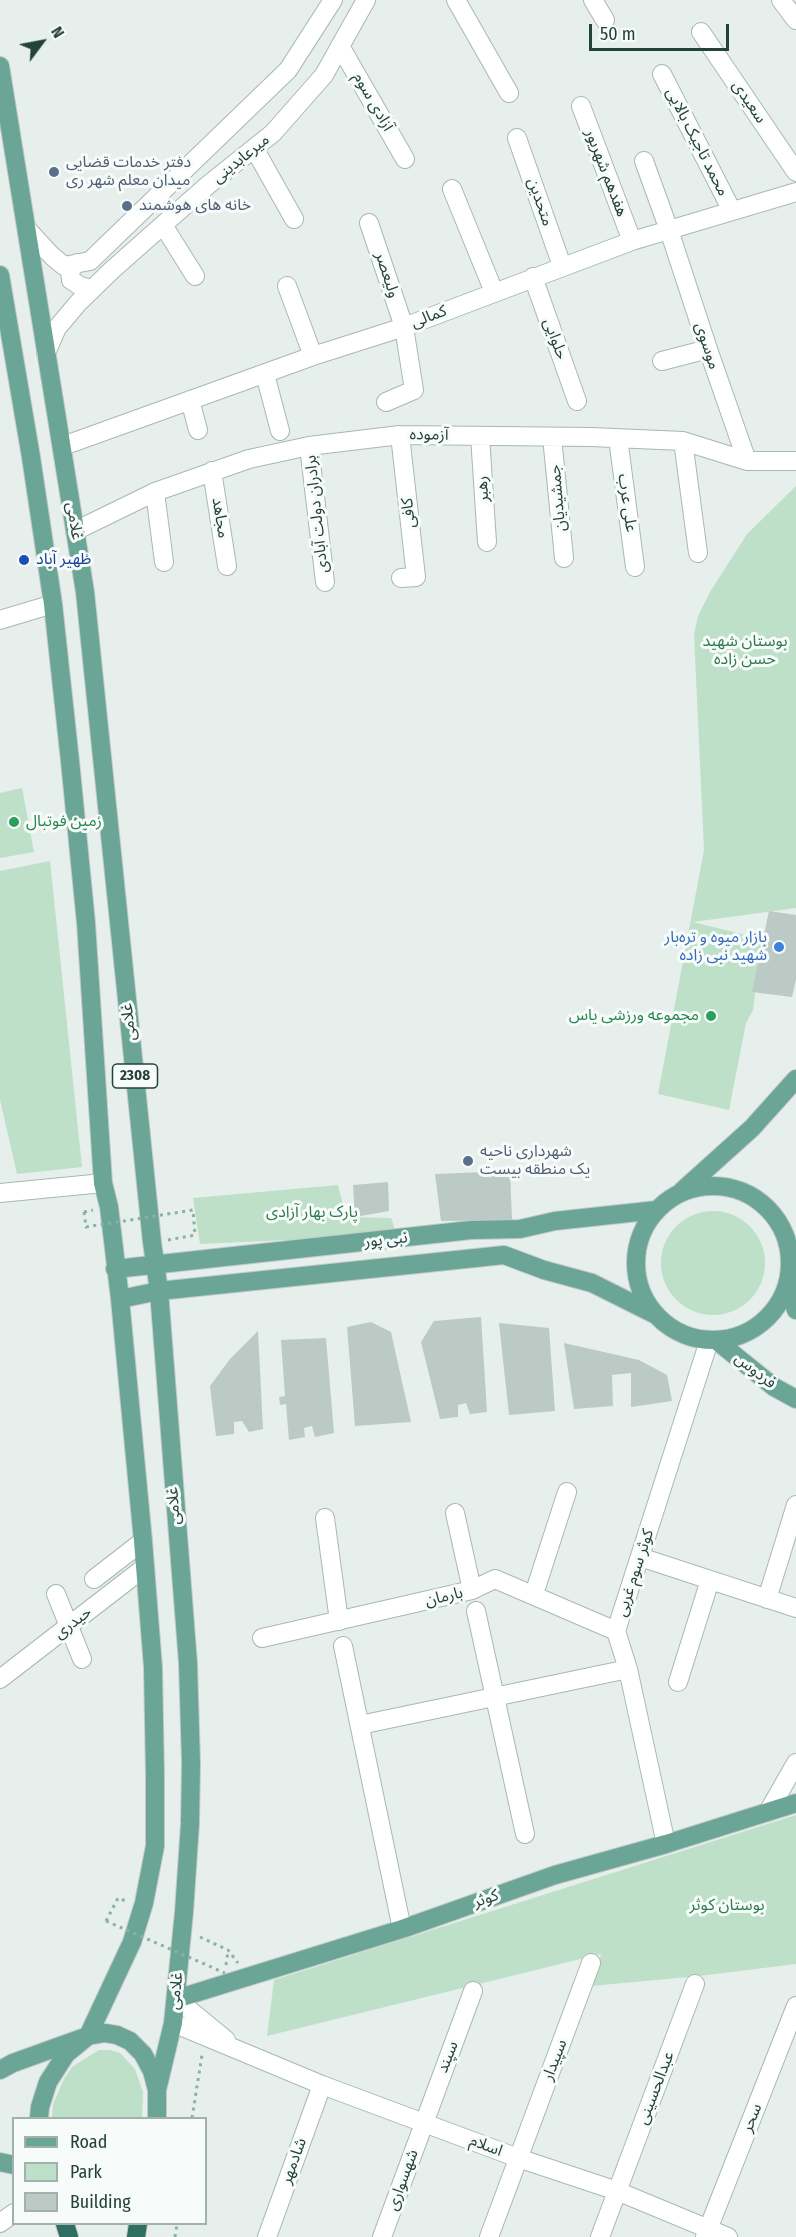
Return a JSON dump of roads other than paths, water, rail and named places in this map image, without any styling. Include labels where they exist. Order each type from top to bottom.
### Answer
[{"type":"main road","name":"غلامی","points":[[0,66],[85,592],[152,1242],[159,1291],[188,1674],[190,1824],[173,2023],[157,2090]]},
{"type":"main road","name":"غلامی","points":[[1,284],[32,457],[53,604],[86,923],[103,1183],[109,1207],[120,1299],[153,1667],[154,1846],[144,1903],[132,1941],[88,2036]]},
{"type":"main road","points":[[679,1193],[711,1186],[723,1186],[744,1192],[762,1204],[777,1220],[787,1240],[793,1256],[788,1285],[778,1306],[761,1324],[740,1336],[713,1341],[689,1337],[670,1328],[654,1314],[642,1295],[636,1273],[636,1250],[644,1228],[657,1210],[752,1128],[796,1079]]},
{"type":"main road","name":"نبی پور","points":[[115,1269],[471,1230],[520,1229],[555,1221],[657,1210]]},
{"type":"main road","name":"نبی پور","points":[[120,1299],[159,1291],[504,1255],[544,1270],[592,1283],[654,1314]]},
{"type":"main road","points":[[788,1285],[796,1310]]},
{"type":"main road","name":"فردوس","points":[[713,1341],[774,1387],[796,1399]]},
{"type":"main road","name":"کوثر","points":[[176,1998],[402,1929],[555,1875],[666,1844],[796,1803]]},
{"type":"main road","points":[[4,2066],[88,2036],[105,2033],[117,2035],[130,2041],[143,2054],[152,2072],[157,2090],[157,2117]]},
{"type":"main road","points":[[39,2117],[48,2082],[66,2054],[88,2036]]},
{"type":"street","name":"میرعابدینی","points":[[77,263],[90,261],[288,70],[333,0]]},
{"type":"street","name":"میرعابدینی","points":[[46,352],[57,328],[92,290],[162,225],[273,132],[324,75],[366,0]]},
{"type":"street","points":[[456,0],[509,93]]},
{"type":"street","points":[[593,0],[605,20]]},
{"type":"street","points":[[781,0],[796,20]]},
{"type":"street","name":"سعیدی","points":[[701,32],[796,172]]},
{"type":"street","name":"آزادی سوم","points":[[340,46],[405,159]]},
{"type":"street","name":"محمد تاجیک بالایی","points":[[662,74],[732,211]]},
{"type":"street","name":"هفدهم شهریور","points":[[580,106],[632,241]]},
{"type":"street","name":"متحدین","points":[[517,138],[562,266]]},
{"type":"street","points":[[254,148],[294,219]]},
{"type":"street","name":"موسوی","points":[[644,161],[747,461]]},
{"type":"street","points":[[452,189],[494,292]]},
{"type":"street","name":"کمالی","points":[[63,446],[313,356],[404,327],[632,241],[796,192]]},
{"type":"street","name":"ولیعصر","points":[[369,223],[404,327],[414,390],[386,402]]},
{"type":"street","points":[[162,225],[195,276]]},
{"type":"street","points":[[27,229],[64,266],[77,263]]},
{"type":"street","points":[[77,263],[70,270],[70,280],[92,290]]},
{"type":"street","name":"حلوایی","points":[[533,278],[577,401]]},
{"type":"street","points":[[287,286],[313,356]]},
{"type":"street","points":[[662,361],[708,349]]},
{"type":"street","points":[[265,374],[280,431]]},
{"type":"street","points":[[190,400],[198,430]]},
{"type":"street","name":"آزموده","points":[[75,531],[155,492],[249,459],[309,446],[400,435],[683,441],[747,461],[796,461]]},
{"type":"street","name":"کافی","points":[[400,435],[416,577],[401,578]]},
{"type":"street","name":"رهبر","points":[[480,436],[487,542]]},
{"type":"street","name":"جمشیدیان","points":[[552,437],[564,558]]},
{"type":"street","name":"علی عرب","points":[[618,438],[635,567]]},
{"type":"street","points":[[683,441],[698,553]]},
{"type":"street","name":"برادران دولت آبادی","points":[[309,446],[325,582]]},
{"type":"street","name":"مجاهد","points":[[212,471],[227,566]]},
{"type":"street","points":[[155,492],[164,562]]},
{"type":"street","points":[[0,620],[53,604]]},
{"type":"street","points":[[0,1192],[103,1183]]},
{"type":"street","name":"کوثر سوم غربی","points":[[666,1844],[628,1669],[616,1631],[713,1341]]},
{"type":"street","points":[[534,1594],[567,1492]]},
{"type":"street","points":[[767,1599],[796,1505]]},
{"type":"street","points":[[455,1513],[472,1590]]},
{"type":"street","points":[[325,1518],[339,1621]]},
{"type":"street","points":[[94,1579],[143,1540]]},
{"type":"street","points":[[640,1557],[796,1608]]},
{"type":"street","name":"حیدری","points":[[0,1679],[145,1568]]},
{"type":"street","name":"بارمان","points":[[262,1638],[472,1590],[495,1579],[616,1631]]},
{"type":"street","points":[[678,1682],[710,1580]]},
{"type":"street","points":[[56,1594],[82,1659]]},
{"type":"street","points":[[477,1611],[525,1834]]},
{"type":"street","points":[[343,1646],[402,1929]]},
{"type":"street","points":[[360,1725],[628,1669]]},
{"type":"street","points":[[768,1812],[796,1763]]},
{"type":"street","name":"سپیدار","points":[[489,2237],[591,1963]]},
{"type":"street","name":"عبدالحسینی","points":[[600,2237],[695,1984]]},
{"type":"street","name":"سپند","points":[[423,2122],[474,1991]]},
{"type":"street","points":[[176,1998],[244,2054]]},
{"type":"street","name":"سحر","points":[[706,2233],[796,2006]]},
{"type":"street","name":"اسلام","points":[[173,2023],[322,2085],[518,2158],[617,2191],[706,2233],[728,2237]]},
{"type":"street","name":"شادمهر","points":[[267,2237],[322,2085]]},
{"type":"street","name":"شهسواری","points":[[382,2237],[423,2122]]},
{"type":"street","points":[[0,2223],[12,2214]]},
{"type":"place","name":"دفتر خدمات قضایی میدان معلم شهر ری","points":[[54,172]]},
{"type":"place","name":"خانه های هوشمند","points":[[127,206]]},
{"type":"place","name":"ظهیر آباد","points":[[24,560]]},
{"type":"place","name":"زمین فوتبال","points":[[14,822]]},
{"type":"place","name":"بازار میوه و تره‌بار شهید نبی زاده","points":[[779,947]]},
{"type":"place","name":"مجموعه ورزشی یاس","points":[[711,1016]]},
{"type":"place","name":"شهرداری ناحیه یک منطقه بیست","points":[[468,1161]]},
{"type":"park label","name":"بوستان شهید حسن زاده","points":[[745,651]]},
{"type":"park label","name":"پارک بهار آزادی","points":[[312,1213]]},
{"type":"park label","name":"بوستان کوثر","points":[[727,1906]]}]
